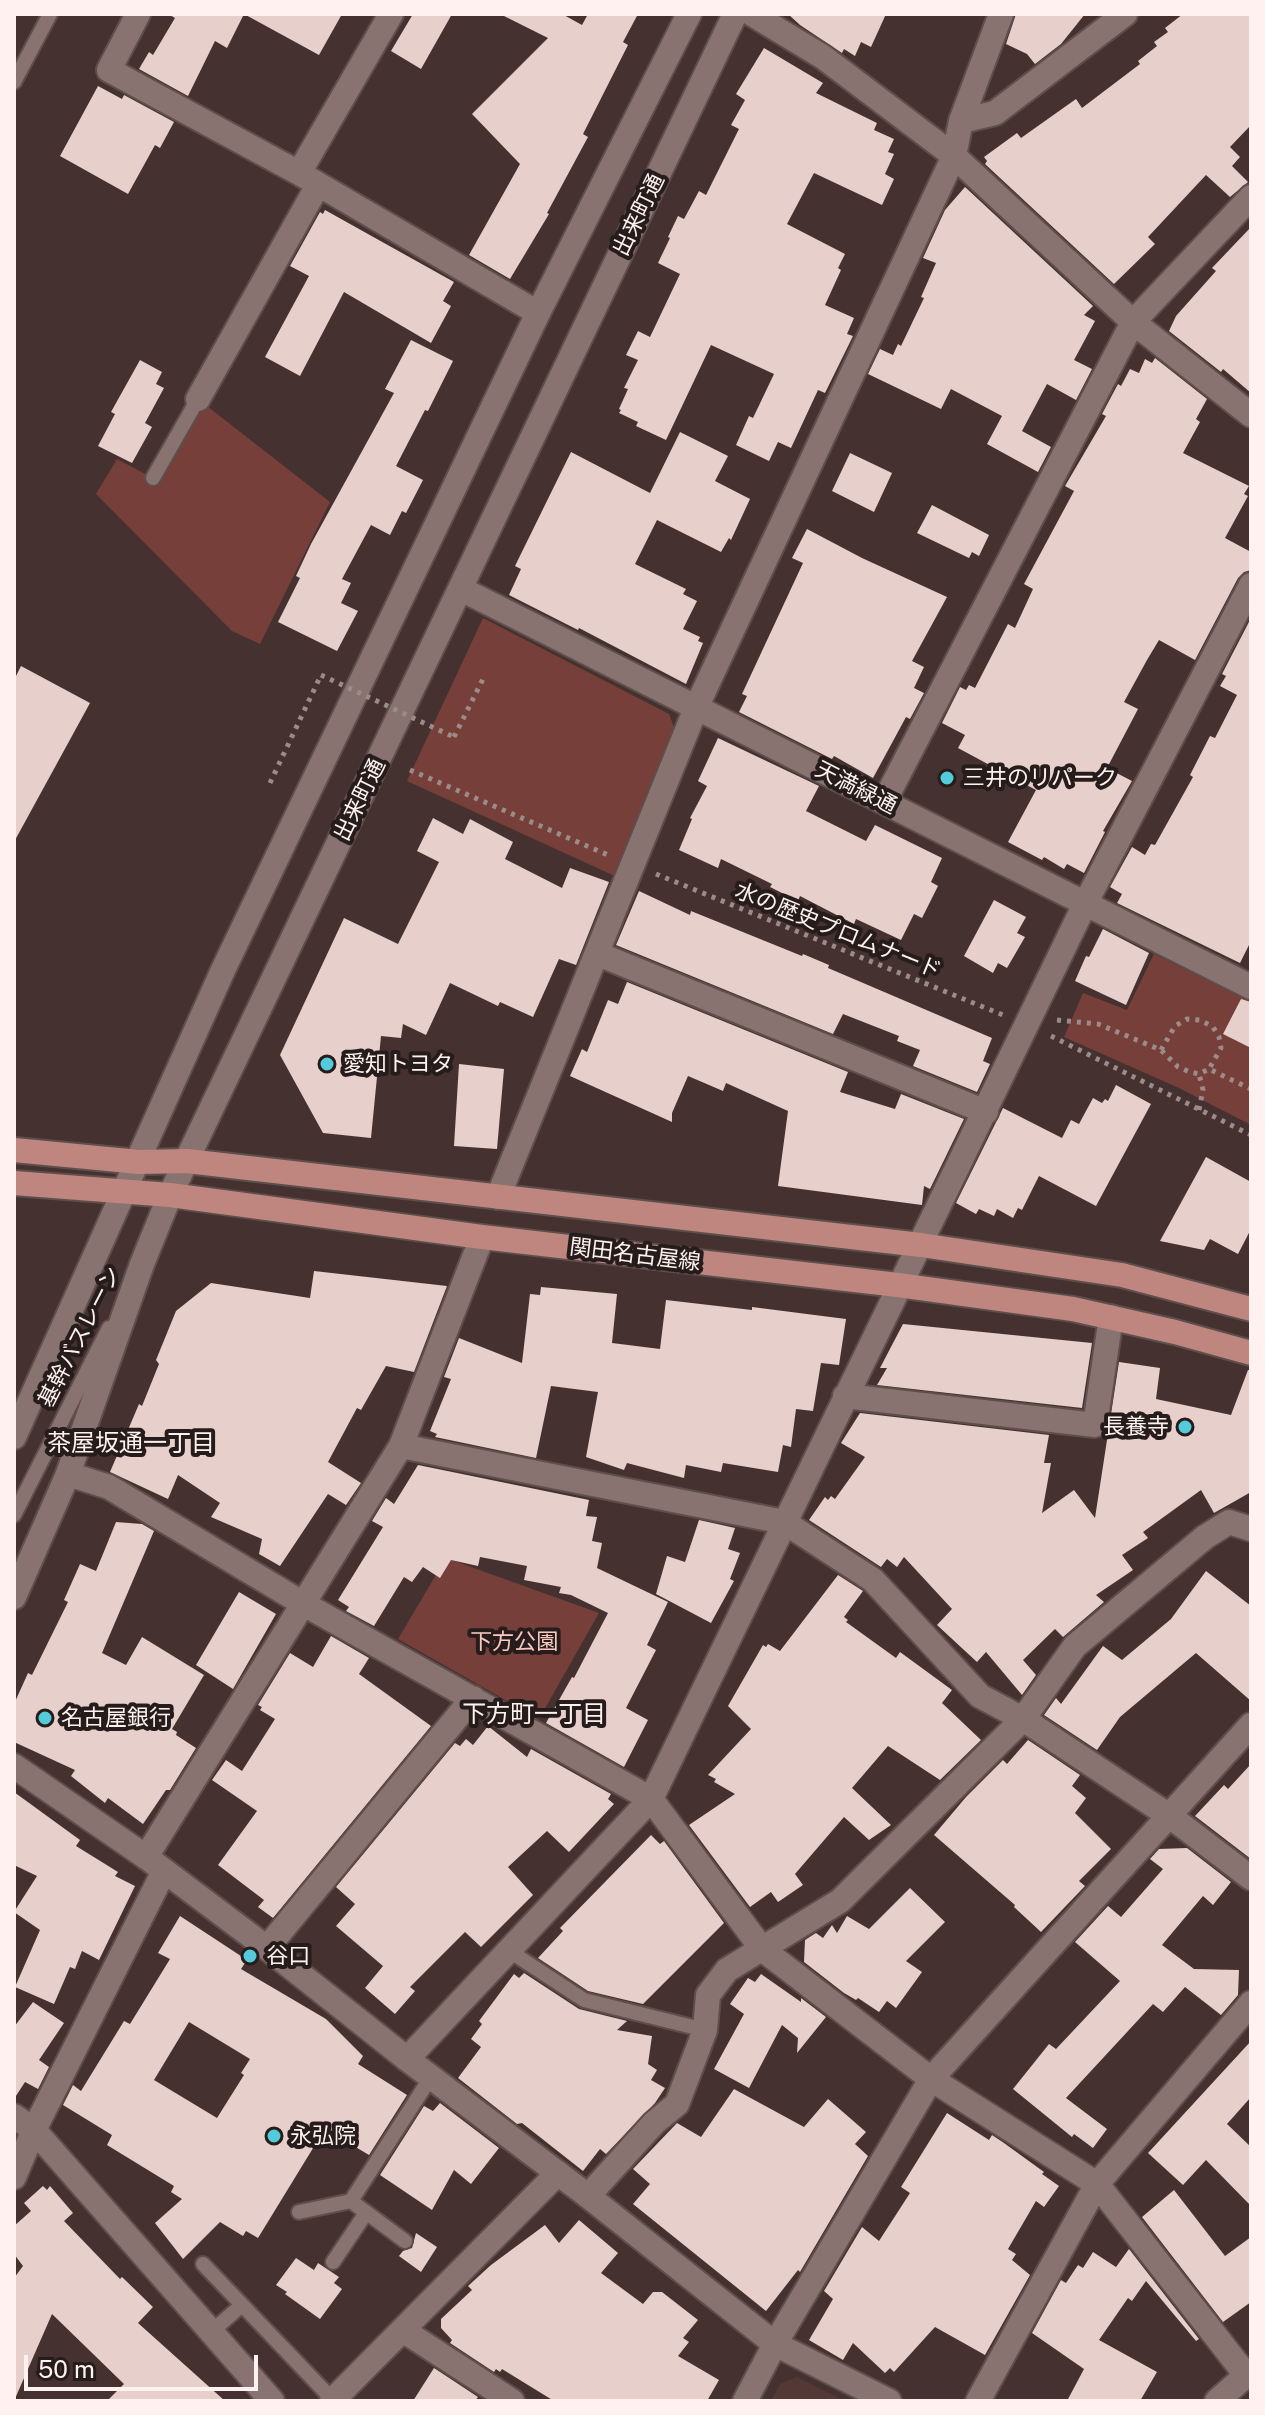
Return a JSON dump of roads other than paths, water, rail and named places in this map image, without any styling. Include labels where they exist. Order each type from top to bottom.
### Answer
[{"type":"main road","name":"関田名古屋線","points":[[14,1150],[139,1162],[187,1161],[921,1245],[1122,1275],[1251,1309]]},
{"type":"main road","name":"関田名古屋線","points":[[14,1183],[170,1195],[482,1237],[898,1285],[1073,1309],[1251,1353]]},
{"type":"street","points":[[138,14],[109,70],[308,179],[538,313]]},
{"type":"street","points":[[198,399],[391,14]]},
{"type":"street","name":"出来町通","points":[[14,1437],[223,970],[538,313],[689,14]]},
{"type":"street","name":"出来町通","points":[[14,1597],[68,1474],[142,1264],[170,1195],[735,14]]},
{"type":"street","points":[[752,14],[823,57],[954,156],[1133,322],[1251,415]]},
{"type":"street","points":[[498,1197],[696,708],[954,156],[961,121],[1001,14]]},
{"type":"street","points":[[961,121],[995,113],[1125,14]]},
{"type":"street","points":[[884,802],[1133,322],[1251,197]]},
{"type":"street","points":[[407,2059],[651,1799],[1085,904],[1251,585]]},
{"type":"street","name":"天満緑通","points":[[461,589],[1251,986]]},
{"type":"street","points":[[598,954],[986,1112]]},
{"type":"street","points":[[14,2177],[24,2123],[155,1864],[302,1603],[401,1446],[482,1237]]},
{"type":"street","points":[[845,1396],[1095,1425],[1111,1317]]},
{"type":"street","points":[[401,1446],[784,1522],[873,1580],[980,1696],[1023,1719],[1171,1817],[1237,1864],[1251,1878]]},
{"type":"street","points":[[68,1474],[109,1487],[302,1603],[651,1799],[762,1949],[931,2079],[1097,2184],[1248,2373],[1217,2401]]},
{"type":"street","points":[[588,2196],[654,2123],[677,2104],[705,2030],[708,1995],[727,1970],[840,1901],[1023,1719],[1075,1646],[1205,1537],[1229,1522],[1251,1529]]},
{"type":"street","points":[[267,1948],[473,1698]]},
{"type":"street","points":[[745,2401],[775,2344],[931,2079],[1251,1725]]},
{"type":"street","points":[[14,1766],[155,1864],[267,1948],[775,2344],[889,2401]]},
{"type":"street","points":[[978,2401],[1097,2184],[1251,2003]]},
{"type":"street","points":[[24,2123],[272,2401]]},
{"type":"street","points":[[333,2401],[558,2173]]},
{"type":"street","points":[[404,2331],[512,2401]]},
{"type":"lane","points":[[14,82],[50,14]]},
{"type":"lane","points":[[153,478],[198,399]]},
{"type":"lane","name":"基幹バスレーン","points":[[14,1515],[142,1264]]},
{"type":"lane","points":[[508,1950],[584,2000],[705,2030]]},
{"type":"lane","points":[[299,2212],[351,2201],[431,2077]]},
{"type":"lane","points":[[351,2201],[405,2241]]},
{"type":"lane","points":[[333,2262],[366,2213]]},
{"type":"lane","points":[[203,2264],[333,2401]]},
{"type":"lane","points":[[211,2332],[242,2305]]},
{"type":"place","name":"三井のリパーク","points":[[947,778]]},
{"type":"place","name":"愛知トヨタ","points":[[327,1064]]},
{"type":"place","name":"長養寺","points":[[1185,1427]]},
{"type":"place","name":"名古屋銀行","points":[[45,1718]]},
{"type":"place","name":"谷口","points":[[250,1956]]},
{"type":"place","name":"永弘院","points":[[274,2136]]},
{"type":"district","name":"茶屋坂通一丁目","points":[[131,1444]]},
{"type":"district","name":"下方町一丁目","points":[[534,1715]]},
{"type":"park label","name":"下方公園","points":[[514,1642]]}]
